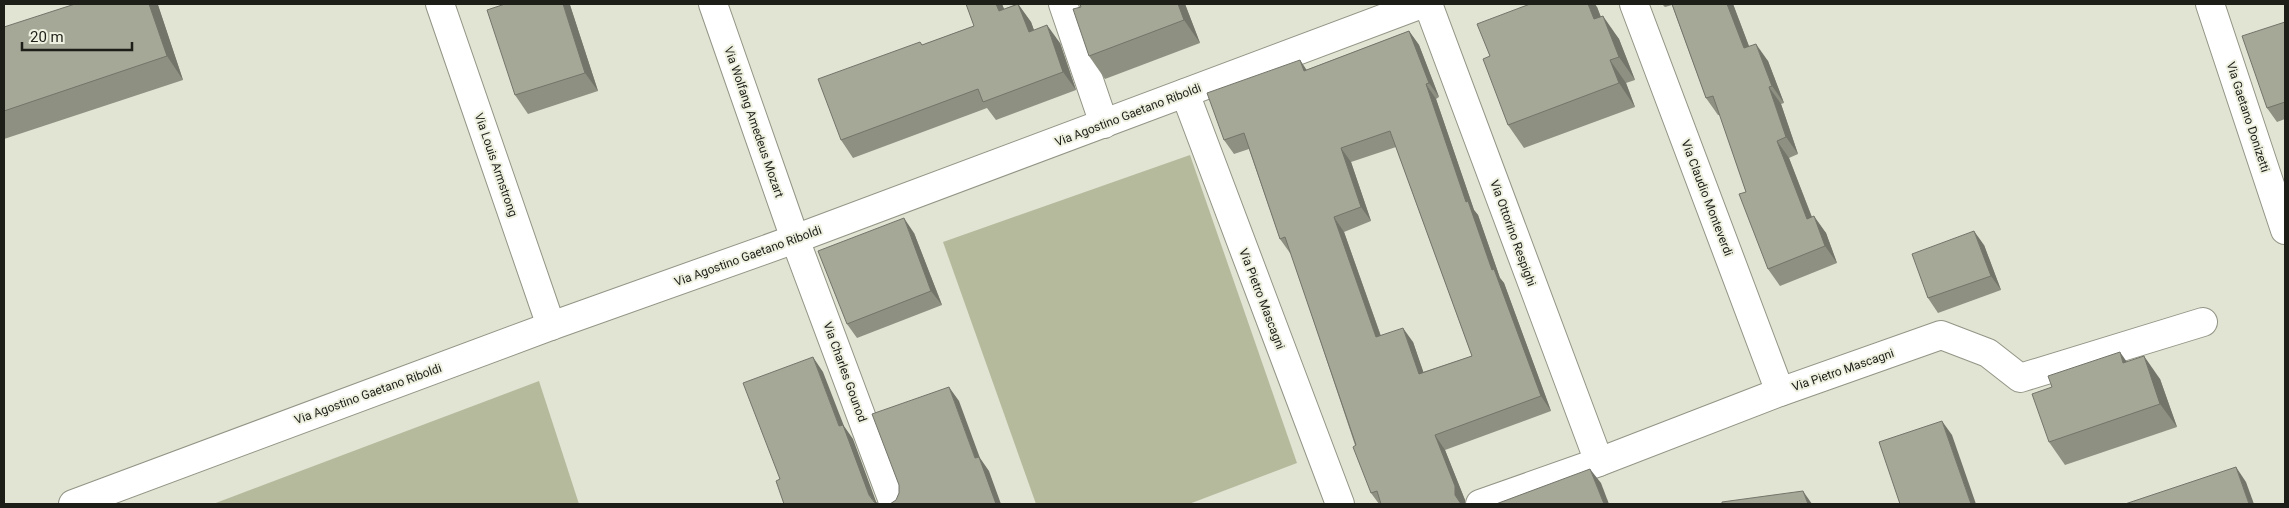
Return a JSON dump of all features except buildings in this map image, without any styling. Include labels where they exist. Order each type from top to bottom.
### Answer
[{"type":"street","name":"Via Louis Armstrong","points":[[440,4],[551,326]]},
{"type":"street","name":"Via Wolfang Amedeus Mozart","points":[[714,4],[795,239]]},
{"type":"street","points":[[1063,4],[1104,124]]},
{"type":"street","name":"Via Agostino Gaetano Riboldi","points":[[87,502],[551,326],[795,239],[1422,4]]},
{"type":"street","name":"Via Ottorino Respighi","points":[[1428,4],[1599,462]]},
{"type":"street","name":"Via Claudio Monteverdi","points":[[1634,4],[1780,392]]},
{"type":"street","name":"Via Gaetano Donizetti","points":[[2210,4],[2285,230]]},
{"type":"street","name":"Via Pietro Mascagni","points":[[1185,93],[1340,504]]},
{"type":"street","name":"Via Charles Gounod","points":[[795,239],[894,504]]},
{"type":"street","name":"Via Pietro Mascagni","points":[[1491,502],[1780,392],[1941,335],[1988,353],[2020,378],[2203,322]]},
{"type":"green space","points":[[1190,155],[1297,463],[1189,504],[1036,504],[943,242]]},
{"type":"green space","points":[[539,381],[579,504],[213,504]]}]
